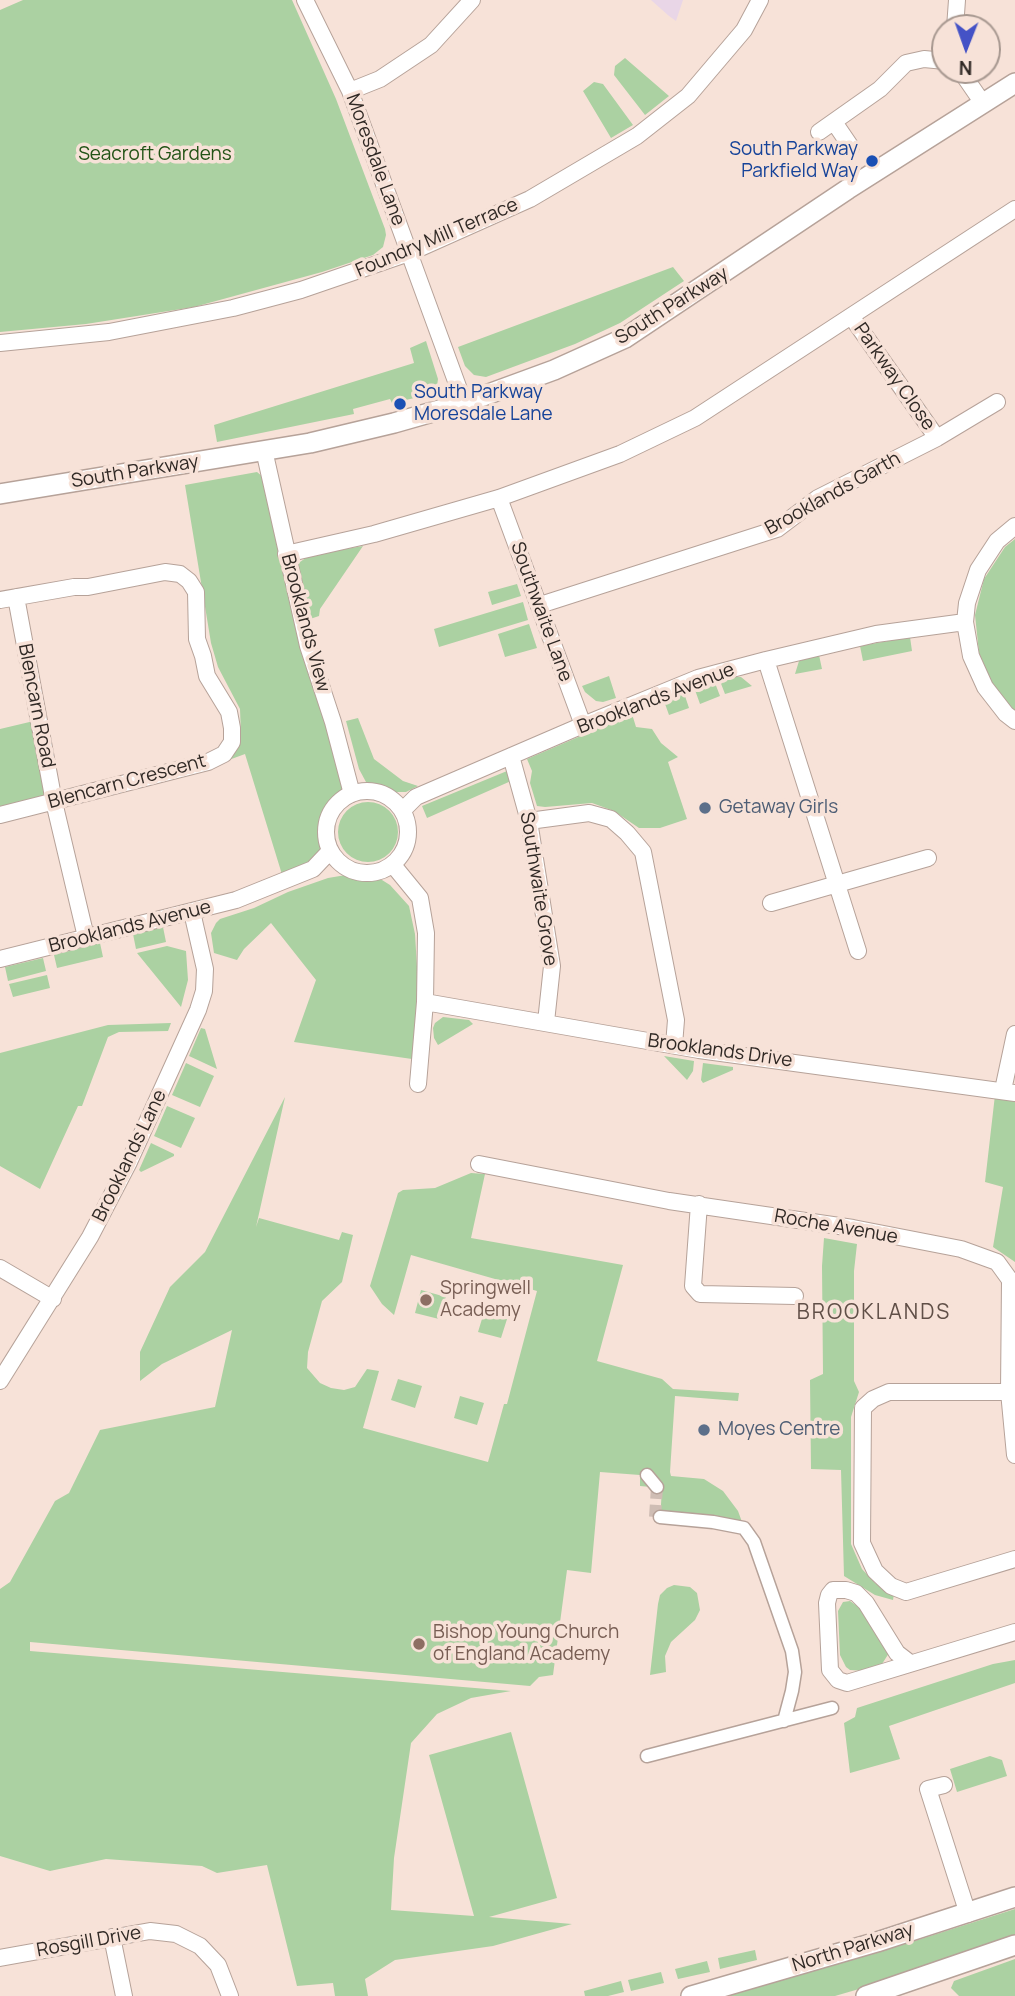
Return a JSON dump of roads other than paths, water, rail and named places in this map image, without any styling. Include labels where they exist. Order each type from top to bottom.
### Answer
[{"type":"street","name":"Moresdale Lane","points":[[305,0],[350,91],[464,403]]},
{"type":"street","points":[[350,91],[380,79],[431,45],[472,0]]},
{"type":"street","name":"Foundry Mill Terrace","points":[[0,343],[109,332],[233,308],[301,290],[409,253],[530,198],[637,136],[688,96],[744,30],[760,0]]},
{"type":"street","points":[[819,132],[880,89],[906,63],[931,60]]},
{"type":"street","name":"South Parkway","points":[[0,494],[310,443],[464,403],[554,370],[625,338],[1015,83]]},
{"type":"street","points":[[969,84],[982,103]]},
{"type":"street","points":[[834,122],[851,147]]},
{"type":"street","points":[[286,554],[385,531],[499,498],[620,454],[695,418],[1015,209]]},
{"type":"street","name":"Parkway Close","points":[[851,316],[937,438]]},
{"type":"street","name":"Brooklands Garth","points":[[540,605],[777,528],[818,498],[937,438],[998,402]]},
{"type":"street","name":"Brooklands View","points":[[264,450],[308,646],[333,722],[352,794]]},
{"type":"street","name":"Southwaite Lane","points":[[499,498],[583,725]]},
{"type":"street","points":[[1015,526],[997,541],[978,570],[967,603],[965,622],[971,656],[985,687],[1015,722]]},
{"type":"street","name":"Blencarn Crescent","points":[[0,815],[208,762],[224,754],[232,742],[229,712],[206,676],[204,656],[197,639],[196,592],[180,574],[165,572],[100,585],[8,598]]},
{"type":"street","name":"Blencarn Road","points":[[8,598],[86,937]]},
{"type":"street","name":"Brooklands Avenue","points":[[402,811],[416,797],[698,678],[876,635],[965,622]]},
{"type":"street","points":[[766,660],[858,951]]},
{"type":"street","name":"Southwaite Grove","points":[[511,757],[529,821],[552,966],[546,1022]]},
{"type":"street","points":[[375,792],[395,802],[402,811],[409,834],[407,845],[393,865],[383,871],[358,873],[337,861],[330,851],[326,833],[328,819],[335,807],[352,794],[375,792]]},
{"type":"street","points":[[529,821],[589,813],[611,819],[643,852],[676,1020],[674,1045]]},
{"type":"street","name":"Brooklands Avenue","points":[[0,959],[236,900],[313,869],[330,851]]},
{"type":"street","points":[[771,903],[928,858]]},
{"type":"street","points":[[393,865],[421,898],[427,952],[418,1084]]},
{"type":"street","name":"Brooklands Lane","points":[[0,1381],[90,1237],[129,1162],[198,1010],[204,991],[205,969],[192,912]]},
{"type":"street","name":"Brooklands Drive","points":[[425,1002],[674,1045],[1009,1091]]},
{"type":"street","points":[[1009,1091],[1015,1034]]},
{"type":"street","name":"Roche Avenue","points":[[479,1164],[669,1201],[853,1228],[961,1249],[997,1262],[1010,1280],[1009,1392],[1015,1455]]},
{"type":"street","points":[[699,1204],[692,1286],[700,1294],[795,1296]]},
{"type":"street","points":[[0,1268],[52,1299]]},
{"type":"street","points":[[1009,1392],[889,1392],[873,1399],[863,1408],[862,1543],[875,1571],[891,1586],[906,1592],[1015,1559]]},
{"type":"street","points":[[647,1475],[657,1487]]},
{"type":"street","points":[[660,1517],[713,1521],[744,1528],[754,1542],[792,1651],[792,1691],[783,1721]]},
{"type":"street","points":[[910,1663],[897,1653],[866,1603],[856,1593],[833,1590],[827,1603],[830,1670],[838,1680],[847,1683],[1015,1632]]},
{"type":"street","points":[[647,1756],[832,1708]]},
{"type":"street","points":[[944,1785],[928,1789],[968,1914]]},
{"type":"street","name":"North Parkway","points":[[691,1996],[968,1914],[1015,1897]]},
{"type":"street","name":"Rosgill Drive","points":[[0,1958],[150,1931],[176,1934],[200,1946],[218,1965],[229,1996]]},
{"type":"street","points":[[112,1937],[124,1996]]},
{"type":"street","points":[[866,1996],[1015,1944]]},
{"type":"tunnel","points":[[657,1487],[655,1517],[660,1517]]},
{"type":"place","name":"South Parkway Parkfield Way","points":[[872,161]]},
{"type":"place","name":"South Parkway Moresdale Lane","points":[[400,404]]},
{"type":"place","name":"Getaway Girls","points":[[705,808]]},
{"type":"place","name":"Springwell Academy","points":[[426,1300]]},
{"type":"place","name":"Moyes Centre","points":[[704,1430]]},
{"type":"place","name":"Bishop Young Church of England Academy","points":[[419,1644]]},
{"type":"district","name":"BROOKLANDS","points":[[874,1313]]},
{"type":"park label","name":"Seacroft Gardens","points":[[155,155]]}]
